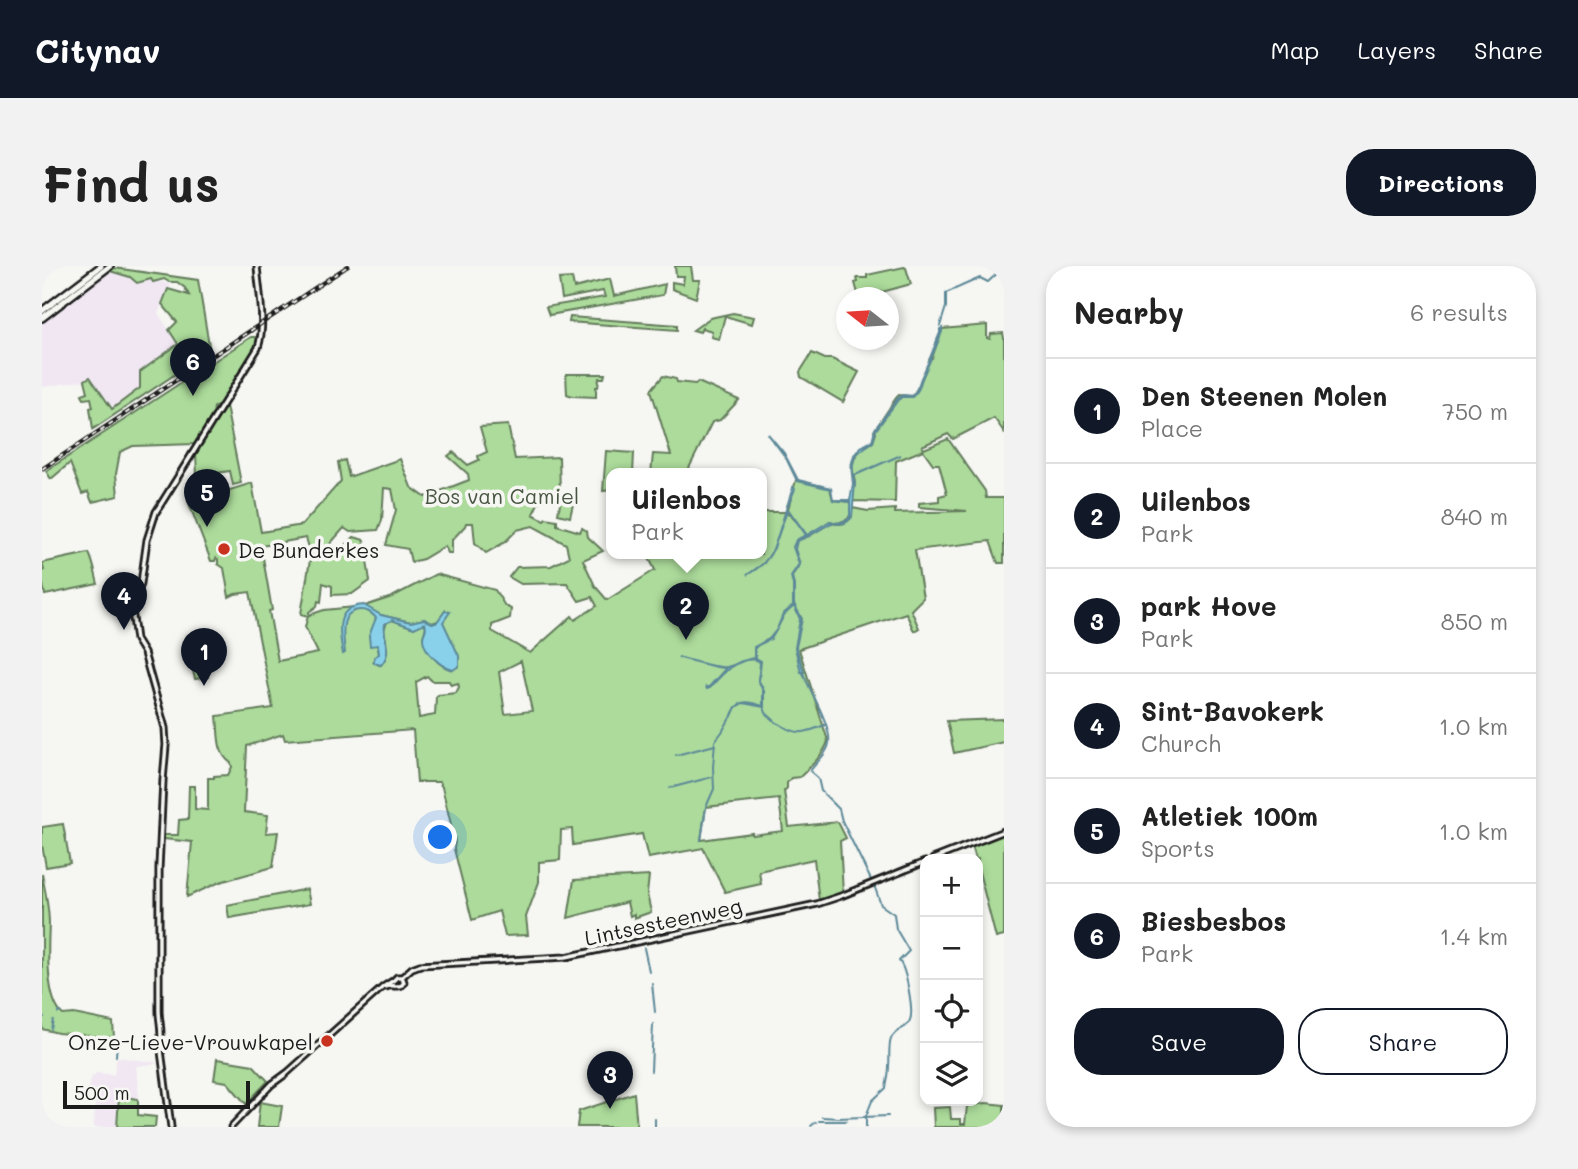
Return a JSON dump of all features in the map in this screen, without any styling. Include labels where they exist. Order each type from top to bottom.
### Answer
[{"type":"main road","points":[[42,311],[101,266]]},
{"type":"main road","points":[[42,318],[110,266]]},
{"type":"street","points":[[171,1127],[159,1023],[161,812],[166,738],[144,653],[136,640],[132,610],[141,583],[147,540],[156,512],[258,348],[262,321],[257,266]]},
{"type":"street","points":[[946,854],[1004,831]]},
{"type":"street","name":"Lintsesteenweg","points":[[231,1127],[272,1084],[383,987],[395,982],[397,977],[402,977],[412,968],[420,965],[566,957],[825,901],[920,864]]},
{"type":"street","name":"Lintsesteenweg","points":[[395,982],[398,986],[402,985],[402,977]]},
{"type":"shaded area","points":[[108,271],[171,284],[158,313],[178,344],[140,372],[140,388],[112,409],[90,377],[43,387],[42,383],[42,322]]},
{"type":"shaded area","points":[[117,1057],[160,1063],[136,1066],[139,1099],[119,1096],[117,1127],[94,1127],[96,1093],[88,1091],[91,1078],[96,1073],[114,1075]]},
{"type":"green space","points":[[675,266],[691,266],[693,280],[700,280],[696,298],[672,289],[672,282],[683,284],[684,276],[676,276]]},
{"type":"green space","points":[[904,267],[911,284],[899,287],[856,287],[857,278],[867,278],[867,275]]},
{"type":"green space","points":[[114,268],[198,280],[210,351],[93,429],[91,398],[84,399],[82,394],[88,392],[85,380],[90,377],[112,409],[140,388],[140,372],[178,344],[169,330],[177,322],[162,304],[168,289],[189,295],[177,282],[164,279],[153,282],[151,279],[137,283],[130,277],[110,271]]},
{"type":"green space","points":[[572,278],[574,288],[610,279],[614,296],[665,284],[663,295],[549,315],[546,307],[605,297],[603,291],[562,299],[559,279]]},
{"type":"green space","points":[[733,313],[754,317],[752,324],[725,316],[719,339],[711,337],[712,331],[702,328],[700,332],[693,330],[710,318]]},
{"type":"green space","points":[[570,317],[677,325],[677,330],[569,322]]},
{"type":"green space","name":"Bos van Camiel","points":[[987,325],[987,338],[990,339],[991,334],[1003,333],[1004,432],[994,418],[953,439],[948,434],[922,446],[924,449],[948,439],[985,491],[986,498],[1004,498],[1004,563],[998,563],[990,541],[915,550],[923,598],[911,610],[919,628],[914,631],[906,613],[799,649],[828,741],[812,765],[800,777],[791,778],[787,783],[784,791],[789,827],[838,822],[846,838],[840,841],[843,893],[819,901],[814,859],[759,871],[761,884],[725,892],[703,848],[648,858],[642,834],[573,845],[572,829],[561,830],[560,860],[539,862],[539,882],[526,917],[528,935],[505,936],[499,911],[472,920],[442,787],[439,782],[417,782],[413,730],[285,740],[283,734],[247,746],[244,812],[268,815],[266,833],[278,832],[273,867],[220,882],[187,897],[192,842],[164,839],[164,835],[178,835],[179,820],[188,819],[189,786],[195,786],[195,809],[208,810],[208,778],[228,775],[232,767],[221,748],[217,716],[273,708],[250,592],[229,597],[224,568],[218,564],[218,559],[211,561],[188,501],[190,499],[214,495],[252,483],[261,532],[302,525],[341,481],[338,462],[345,460],[349,477],[400,459],[411,487],[425,497],[469,480],[468,474],[448,456],[453,452],[468,465],[479,460],[478,456],[487,452],[480,427],[508,425],[515,459],[559,457],[560,492],[575,496],[570,517],[558,514],[561,498],[552,491],[541,497],[533,514],[544,520],[557,520],[557,525],[580,532],[582,528],[587,531],[588,537],[603,551],[583,560],[595,586],[607,600],[655,570],[650,559],[767,559],[767,512],[787,512],[796,521],[788,509],[796,480],[830,488],[833,500],[850,502],[848,519],[838,523],[830,521],[809,536],[831,523],[840,524],[846,522],[850,517],[852,508],[868,511],[895,509],[895,513],[967,511],[919,507],[919,503],[939,501],[939,496],[947,494],[939,464],[933,464],[923,450],[896,461],[895,502],[852,501],[855,483],[852,466],[855,457],[861,449],[873,442],[876,433],[874,431],[898,395],[912,396],[915,393],[942,329]],"holes":[[[384,488],[392,489],[396,510],[386,545],[408,549],[411,562],[423,559],[445,546],[448,553],[452,553],[452,540],[466,523],[473,523],[475,543],[486,553],[505,542],[517,530],[533,526],[566,544],[569,557],[551,566],[517,567],[509,577],[521,584],[567,583],[579,601],[592,597],[597,606],[575,620],[572,616],[530,653],[492,631],[492,625],[510,618],[511,609],[505,606],[495,590],[436,574],[392,597],[365,606],[324,610],[309,615],[318,601],[321,602],[323,583],[332,586],[332,595],[352,594],[370,581],[364,540],[354,537],[338,553],[329,545],[344,528],[350,532],[378,530],[382,520]],[[306,538],[311,554],[301,614],[308,616],[305,627],[318,653],[278,661],[261,546]],[[445,611],[442,622],[459,659],[453,670],[438,662],[431,653],[423,637],[426,627],[424,622],[414,628],[392,620],[387,622],[383,632],[386,639],[379,665],[373,661],[379,655],[376,618],[381,615],[411,622],[424,619],[432,623],[438,621]],[[521,661],[532,711],[505,714],[499,672]],[[427,676],[432,681],[449,681],[451,685],[458,683],[459,687],[456,693],[436,697],[435,715],[419,718],[416,682]],[[779,799],[783,831],[701,840],[706,807]]]},
{"type":"green space","points":[[251,337],[258,337],[250,358],[219,406],[214,407],[213,414],[195,444],[133,446],[120,452],[116,474],[118,496],[92,502],[88,492],[82,494],[70,463],[51,479],[46,471]]},
{"type":"green space","points":[[812,353],[859,372],[843,402],[801,377],[800,372]]},
{"type":"green space","points":[[566,374],[605,374],[604,378],[599,378],[596,397],[567,394]]},
{"type":"green space","points":[[663,376],[676,379],[677,382],[698,382],[739,400],[720,420],[712,422],[689,468],[652,468],[653,454],[671,455],[651,390]]},
{"type":"green space","points":[[226,406],[241,483],[233,485],[230,471],[197,476],[196,453]]},
{"type":"green space","points":[[606,451],[634,453],[633,468],[606,468],[606,491],[603,491]]},
{"type":"green space","points":[[89,553],[98,584],[45,595],[42,563]]},
{"type":"green space","points":[[197,633],[208,677],[195,679],[189,655],[193,653],[185,639],[186,636]]},
{"type":"green space","points":[[1004,719],[1004,742],[954,753],[947,721]]},
{"type":"green space","points":[[63,824],[70,863],[46,867],[42,827]]},
{"type":"green space","points":[[1004,834],[1004,936],[996,938],[983,887],[983,854],[974,854],[972,846]]},
{"type":"green space","points":[[42,874],[49,918],[50,985],[57,1008],[63,1015],[74,1014],[113,1022],[114,1038],[42,1029]]},
{"type":"green space","points":[[649,876],[647,894],[651,912],[634,918],[634,914],[630,916],[627,902],[568,918],[574,880]]},
{"type":"green space","points":[[307,889],[310,904],[229,918],[227,905]]},
{"type":"green space","points":[[217,1059],[253,1065],[268,1081],[246,1104],[227,1082],[214,1080]]},
{"type":"green space","points":[[634,1093],[637,1127],[577,1127],[579,1111]]},
{"type":"green space","points":[[119,1096],[138,1099],[138,1115],[156,1117],[155,1127],[117,1127]]},
{"type":"green space","points":[[260,1102],[282,1106],[279,1127],[257,1127]]},
{"type":"green space","points":[[983,1103],[1004,1105],[1004,1127],[934,1127],[933,1108],[950,1107],[951,1119],[961,1119],[961,1124],[965,1124],[967,1106],[983,1106]]},
{"type":"water","points":[[942,328],[917,391],[912,397],[898,400],[876,430],[873,442],[857,455],[853,463],[853,475],[901,455],[853,476],[855,483],[852,517],[848,521],[838,523],[850,517],[850,502],[833,500],[850,500],[853,484],[851,466],[854,455],[872,441],[875,429],[898,398],[903,395],[912,396],[915,392]]},
{"type":"water","points":[[768,434],[784,453],[798,480],[831,488],[833,500],[831,489],[797,481],[786,458]]},
{"type":"water","points":[[793,487],[795,489],[787,508],[807,535],[830,521],[838,523],[831,523],[797,541],[795,549],[800,564],[792,576],[794,585],[794,604],[802,619],[796,647],[804,672],[801,672],[795,648],[800,619],[794,606],[784,615],[777,629],[783,614],[793,606],[791,576],[799,564],[793,547],[796,540],[806,535],[788,510],[775,544]]},
{"type":"water","points":[[364,605],[381,615],[411,622],[424,619],[436,623],[445,611],[450,612],[443,622],[459,656],[459,666],[453,670],[448,668],[430,654],[423,639],[425,623],[414,628],[392,620],[385,624],[385,660],[381,665],[374,663],[374,657],[379,654],[378,645],[370,646],[369,636],[376,618],[363,610],[353,611],[345,620],[343,654],[340,630],[343,615],[354,607]]},
{"type":"water","points":[[754,649],[756,658],[761,661],[759,681],[764,691],[764,707],[743,703],[763,706],[763,691],[758,680],[759,661],[745,660],[754,658]]},
{"type":"water","points":[[736,664],[707,689],[726,668],[710,666],[727,667]]},
{"type":"waterway","points":[[940,326],[946,307],[946,293],[980,278],[988,282],[1004,267]]},
{"type":"waterway","points":[[803,673],[824,718],[829,736],[826,750],[810,771],[818,778],[821,791],[839,809],[842,821],[871,880]]},
{"type":"waterway","points":[[759,674],[758,681],[763,688]]},
{"type":"waterway","points":[[764,707],[766,713],[776,722]]},
{"type":"waterway","points":[[701,840],[706,807],[714,789],[715,741],[730,718]]},
{"type":"waterway","points":[[778,723],[801,732],[825,725]]},
{"type":"waterway","points":[[676,755],[715,745]]},
{"type":"waterway","points":[[670,788],[712,777]]},
{"type":"waterway","points":[[866,1116],[872,1101],[886,1088],[891,1039],[906,1026],[911,1015],[907,980],[899,961],[909,951],[896,929],[894,914],[881,905],[874,885]]},
{"type":"waterway","points":[[644,948],[649,971]]},
{"type":"waterway","points":[[652,983],[655,1012]]},
{"type":"waterway","points":[[51,1029],[53,1020]]},
{"type":"waterway","points":[[651,1071],[653,1024]]},
{"type":"waterway","points":[[116,1056],[117,1043]]},
{"type":"waterway","points":[[822,1117],[888,1116]]},
{"type":"waterway","points":[[866,1118],[866,1127]]},
{"type":"waterway","points":[[655,1119],[655,1127]]},
{"type":"waterway","points":[[819,1121],[847,1121]]},
{"type":"waterway","points":[[811,1126],[816,1122]]},
{"type":"railway","points":[[42,469],[348,266]]},
{"type":"place","name":"Biesbesbos","points":[[193,396]]},
{"type":"place","name":"Atletiek 100m","points":[[207,527]]},
{"type":"place","name":"De Bunderkes","points":[[224,549]]},
{"type":"place","name":"Sint-Bavokerk","points":[[124,630]]},
{"type":"place","name":"Uilenbos","points":[[686,640]]},
{"type":"place","name":"Den Steenen Molen","points":[[204,686]]},
{"type":"place","name":"Onze-Lieve-Vrouwkapel","points":[[327,1041]]},
{"type":"place","name":"park Hove","points":[[610,1109]]}]
